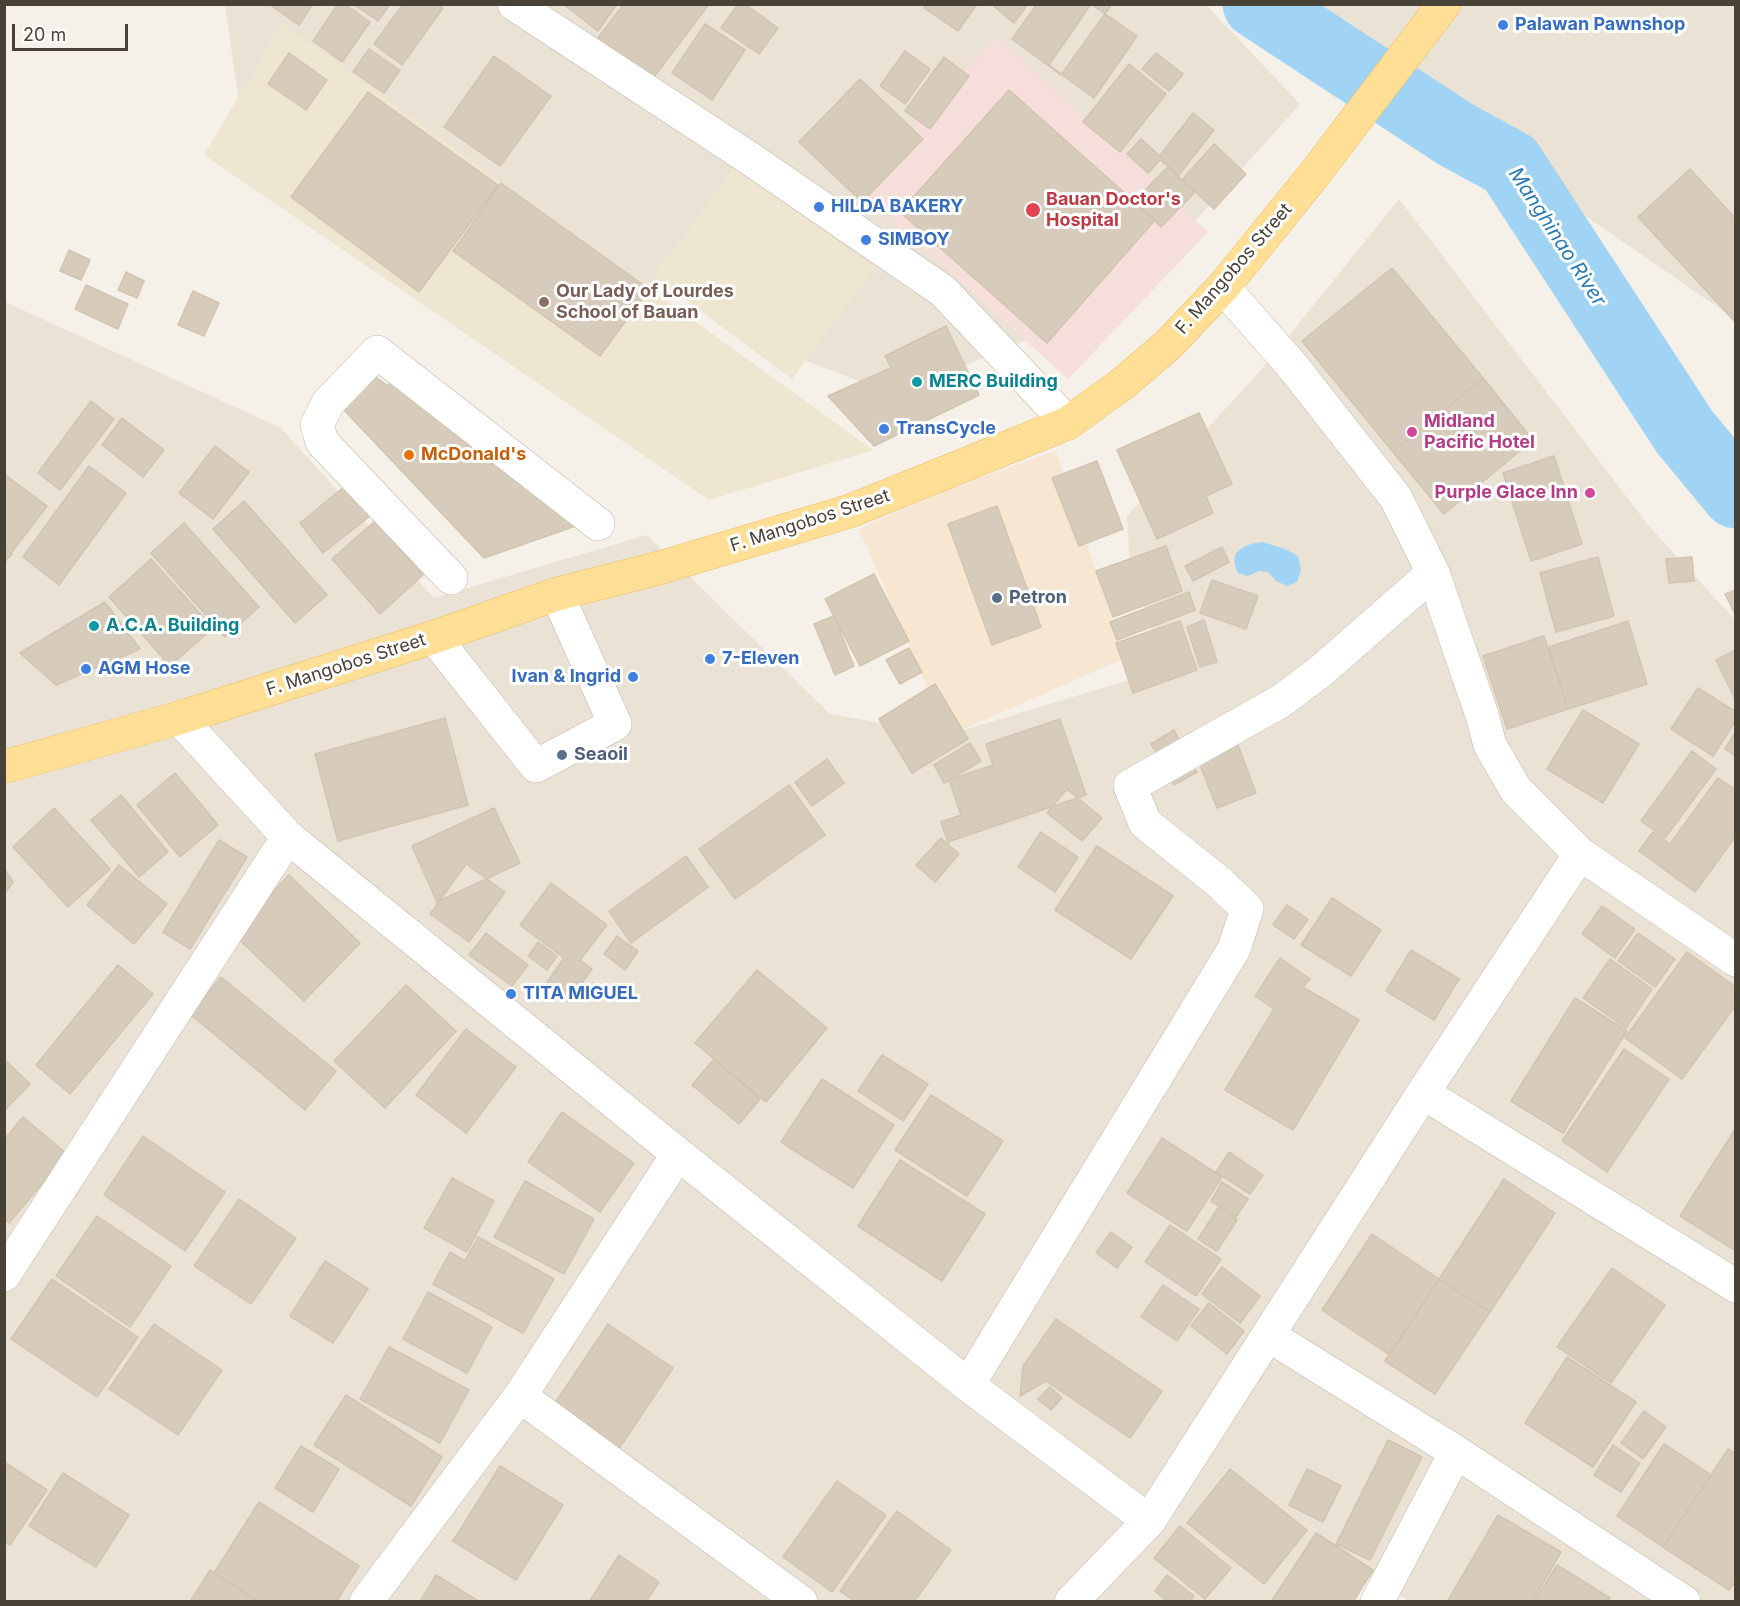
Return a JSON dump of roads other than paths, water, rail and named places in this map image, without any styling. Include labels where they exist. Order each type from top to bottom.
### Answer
[{"type":"main road","name":"F. Mangobos Street","points":[[4,767],[179,718],[434,637],[557,594],[658,568],[850,511],[1068,423],[1121,385],[1168,345],[1223,287],[1313,176],[1444,4]]},
{"type":"street","points":[[514,4],[749,158],[943,291],[1068,423]]},
{"type":"street","points":[[1223,287],[1294,368],[1396,498],[1433,573],[1482,715],[1490,745],[1516,790],[1580,854],[1736,960]]},
{"type":"street","points":[[451,578],[322,442],[317,425],[328,404],[377,352],[598,524]]},
{"type":"street","points":[[968,1385],[1234,949],[1247,909],[1219,882],[1145,823],[1130,786],[1281,701],[1433,573]]},
{"type":"street","points":[[434,637],[536,766],[615,724],[557,594]]},
{"type":"street","points":[[179,718],[288,837],[678,1154],[968,1385],[1149,1521]]},
{"type":"street","points":[[4,1275],[288,837]]},
{"type":"street","points":[[1071,1602],[1149,1521],[1423,1093],[1580,854]]},
{"type":"street","points":[[1423,1093],[1736,1286]]},
{"type":"street","points":[[366,1602],[520,1396],[678,1154]]},
{"type":"street","points":[[1268,1335],[1456,1452],[1684,1602]]},
{"type":"street","points":[[520,1396],[801,1602]]},
{"type":"street","points":[[1377,1602],[1456,1452]]},
{"type":"water","points":[[1263,542],[1298,556],[1301,570],[1297,582],[1287,586],[1276,581],[1268,572],[1259,571],[1248,576],[1238,573],[1235,559],[1239,550]]},
{"type":"waterway","name":"Manghinao River","points":[[1257,4],[1455,134],[1510,164],[1684,431],[1736,494]]},
{"type":"place","name":"Palawan Pawnshop","points":[[1503,25]]},
{"type":"place","name":"HILDA BAKERY","points":[[819,207]]},
{"type":"place","name":"Bauan Doctor's Hospital","points":[[1033,210]]},
{"type":"place","name":"SIMBOY","points":[[866,240]]},
{"type":"place","name":"Our Lady of Lourdes School of Bauan","points":[[544,302]]},
{"type":"place","name":"MERC Building","points":[[917,382]]},
{"type":"place","name":"TransCycle","points":[[884,429]]},
{"type":"place","name":"Midland Pacific Hotel","points":[[1412,432]]},
{"type":"place","name":"McDonald's","points":[[409,455]]},
{"type":"place","name":"Purple Glace Inn","points":[[1590,493]]},
{"type":"place","name":"Petron","points":[[997,598]]},
{"type":"place","name":"A.C.A. Building","points":[[94,626]]},
{"type":"place","name":"7-Eleven","points":[[710,659]]},
{"type":"place","name":"AGM Hose","points":[[86,669]]},
{"type":"place","name":"Ivan & Ingrid","points":[[633,677]]},
{"type":"place","name":"Seaoil","points":[[562,755]]},
{"type":"place","name":"TITA MIGUEL","points":[[511,994]]}]
